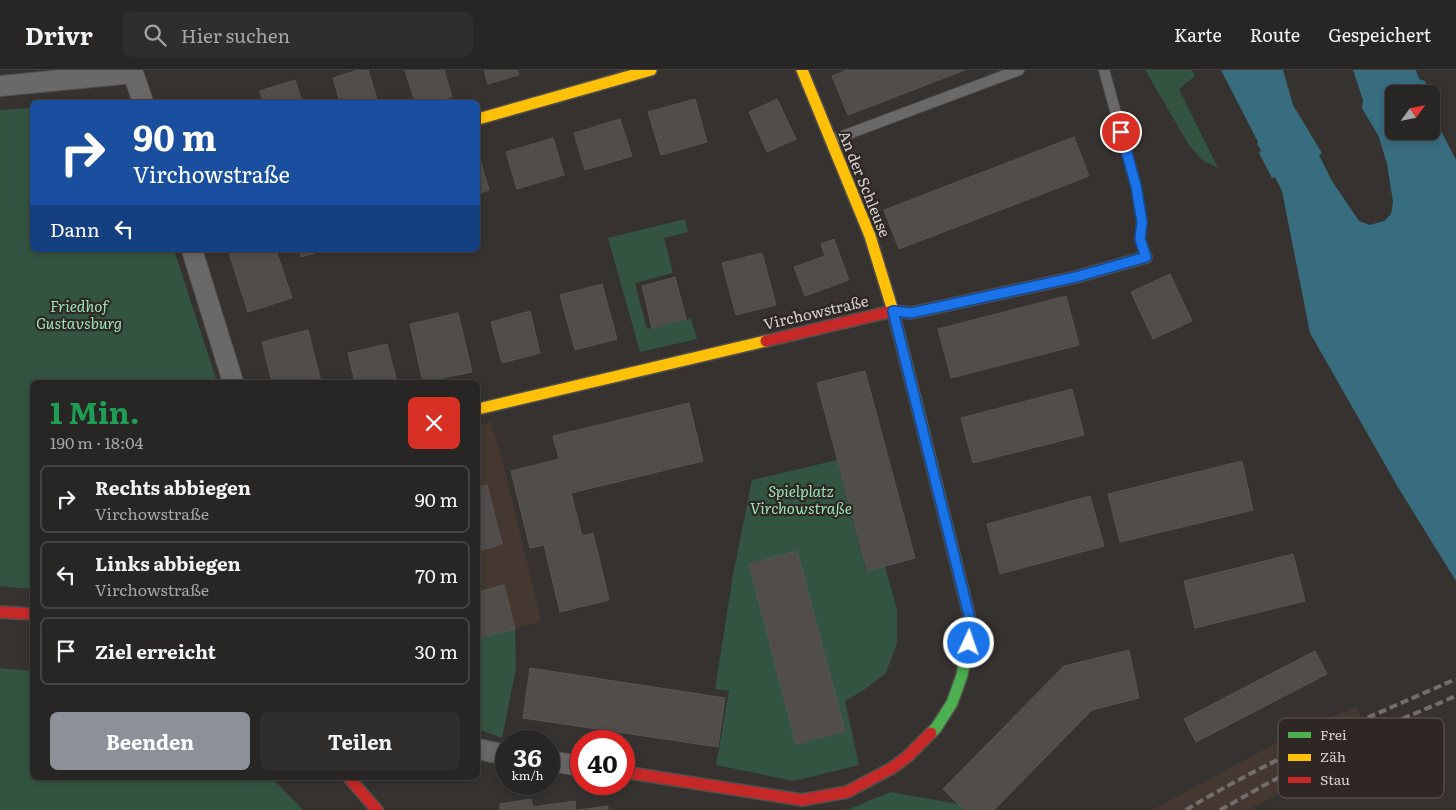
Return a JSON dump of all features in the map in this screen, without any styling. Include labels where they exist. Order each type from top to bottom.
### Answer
[{"type":"street","points":[[480,118],[651,70]]},
{"type":"street","name":"An der Schleuse","points":[[635,774],[802,800],[847,792],[892,768],[907,757],[936,728],[952,703],[962,675],[972,627],[893,311],[870,236],[802,70]]},
{"type":"street","points":[[0,86],[133,72],[142,100]]},
{"type":"street","points":[[193,252],[232,380]]},
{"type":"street","name":"Virchowstraße","points":[[480,409],[893,311],[911,313],[1076,277],[1146,257]]},
{"type":"street","points":[[0,612],[30,614]]},
{"type":"street","points":[[480,749],[495,753]]},
{"type":"street","points":[[350,780],[377,810]]},
{"type":"lane","points":[[831,141],[1020,70]]},
{"type":"lane","name":"Virchowstraße","points":[[1104,70],[1136,186],[1142,222],[1140,239],[1146,257]]},
{"type":"shaded area","points":[[491,422],[503,462],[541,621],[515,629],[516,668],[504,730],[495,730],[495,735],[480,730],[480,425]]},
{"type":"shaded area","points":[[1357,707],[1362,718],[1329,718]]},
{"type":"shaded area","points":[[1278,742],[1278,794],[1247,810],[1152,810]]},
{"type":"green space","points":[[1145,70],[1192,70],[1195,76],[1179,89],[1218,168],[1203,161],[1189,145]]},
{"type":"green space","name":"Friedhof Gustavsburg","points":[[30,108],[30,252],[175,252],[216,380],[30,380],[30,589],[0,586],[0,110]]},
{"type":"green space","points":[[685,219],[688,232],[664,238],[673,273],[635,283],[647,329],[691,318],[697,339],[640,352],[608,238]]},
{"type":"green space","name":"Spielplatz Virchowstraße","points":[[837,460],[866,571],[885,566],[897,610],[897,643],[886,673],[861,692],[845,701],[859,765],[794,781],[716,765],[729,691],[715,689],[733,575],[752,480]]},
{"type":"green space","points":[[515,629],[516,668],[504,730],[495,730],[495,735],[480,730],[480,638]]},
{"type":"green space","points":[[0,668],[30,671],[30,780],[274,780],[303,810],[0,810]]},
{"type":"green space","points":[[891,792],[958,804],[964,810],[847,810]]},
{"type":"water","points":[[1221,70],[1283,70],[1293,105],[1322,153],[1319,155],[1332,181],[1359,221],[1370,225],[1384,221],[1391,214],[1393,202],[1387,164],[1379,137],[1362,108],[1363,100],[1353,70],[1416,70],[1419,79],[1425,81],[1427,85],[1385,85],[1385,140],[1440,140],[1440,129],[1456,160],[1456,581],[1399,489],[1310,333],[1282,191],[1275,177],[1272,178],[1259,153],[1261,150],[1257,144],[1258,142]]},
{"type":"building","points":[[358,70],[368,70],[377,100],[339,100],[333,78]]},
{"type":"building","points":[[405,70],[444,70],[452,97],[441,100],[414,100]]},
{"type":"building","points":[[484,70],[517,70],[519,75],[488,84]]},
{"type":"building","points":[[847,70],[965,70],[848,115],[832,76]]},
{"type":"building","points":[[295,80],[301,100],[262,100],[260,91]]},
{"type":"building","points":[[695,99],[707,142],[661,155],[648,112]]},
{"type":"building","points":[[777,99],[796,139],[767,152],[749,112]]},
{"type":"building","points":[[620,119],[632,156],[585,170],[574,133]]},
{"type":"building","points":[[1074,137],[1089,176],[899,249],[884,210]]},
{"type":"building","points":[[553,138],[564,175],[517,189],[506,152]]},
{"type":"building","points":[[480,159],[489,190],[480,193]]},
{"type":"building","points":[[834,239],[849,280],[805,296],[794,267],[825,256],[821,244]]},
{"type":"building","points":[[229,252],[277,252],[292,298],[248,312]]},
{"type":"building","points":[[300,252],[318,252],[301,257]]},
{"type":"building","points":[[762,253],[776,305],[736,315],[722,263]]},
{"type":"building","points":[[1170,274],[1192,321],[1153,339],[1131,292]]},
{"type":"building","points":[[675,277],[686,319],[652,328],[642,286]]},
{"type":"building","points":[[602,284],[617,339],[575,350],[560,295]]},
{"type":"building","points":[[1066,296],[1079,345],[951,378],[938,329]]},
{"type":"building","points":[[530,311],[540,353],[502,363],[491,322]]},
{"type":"building","points":[[458,313],[472,372],[433,380],[423,380],[410,324]]},
{"type":"building","points":[[308,330],[320,380],[272,380],[262,342]]},
{"type":"building","points":[[387,344],[396,380],[355,380],[348,353]]},
{"type":"building","points":[[865,371],[915,558],[867,571],[817,383]]},
{"type":"building","points":[[1072,389],[1084,435],[973,463],[961,418]]},
{"type":"building","points":[[689,403],[703,461],[571,493],[582,536],[593,533],[609,600],[560,612],[544,545],[530,548],[511,471],[559,459],[553,436]]},
{"type":"building","points":[[1242,461],[1253,510],[1120,542],[1108,494]]},
{"type":"building","points":[[487,485],[502,544],[480,550],[480,487]]},
{"type":"building","points":[[1090,496],[1104,546],[1000,574],[987,524]]},
{"type":"building","points":[[797,551],[845,731],[796,744],[749,564]]},
{"type":"building","points":[[1293,554],[1305,601],[1195,628],[1184,581]]},
{"type":"building","points":[[504,585],[515,629],[480,638],[480,591]]},
{"type":"building","points":[[1129,650],[1139,698],[1092,710],[994,810],[964,810],[943,789],[1064,666]]},
{"type":"building","points":[[1315,651],[1327,674],[1196,742],[1184,719]]},
{"type":"building","points":[[530,668],[725,698],[718,747],[635,735],[635,730],[604,730],[523,718]]},
{"type":"building","points":[[531,799],[533,807],[575,801],[576,810],[500,810],[500,804]]},
{"type":"building","points":[[608,806],[608,810],[578,810]]},
{"type":"railway","points":[[1367,718],[1456,679]]},
{"type":"railway","points":[[1404,718],[1456,696]]},
{"type":"railway","points":[[1186,810],[1278,760]]},
{"type":"railway","points":[[1220,810],[1278,778]]},
{"type":"traffic: fast","points":[[918,410],[972,627],[962,675],[952,703],[931,733]]},
{"type":"traffic: slow","points":[[480,118],[651,70]]},
{"type":"traffic: slow","points":[[802,70],[870,236],[893,311],[918,410]]},
{"type":"traffic: slow","points":[[480,409],[766,341]]},
{"type":"traffic: jam","points":[[766,341],[893,311],[911,313],[1076,277],[1146,257]]},
{"type":"traffic: jam","points":[[0,612],[30,614]]},
{"type":"traffic: jam","points":[[635,774],[802,800],[847,792],[892,768],[907,757],[931,733]]},
{"type":"traffic: jam","points":[[351,780],[377,810]]},
{"type":"route","points":[[969,643],[972,627],[893,311],[911,313],[1076,277],[1146,257],[1140,239],[1142,222],[1136,186],[1121,132]]}]
